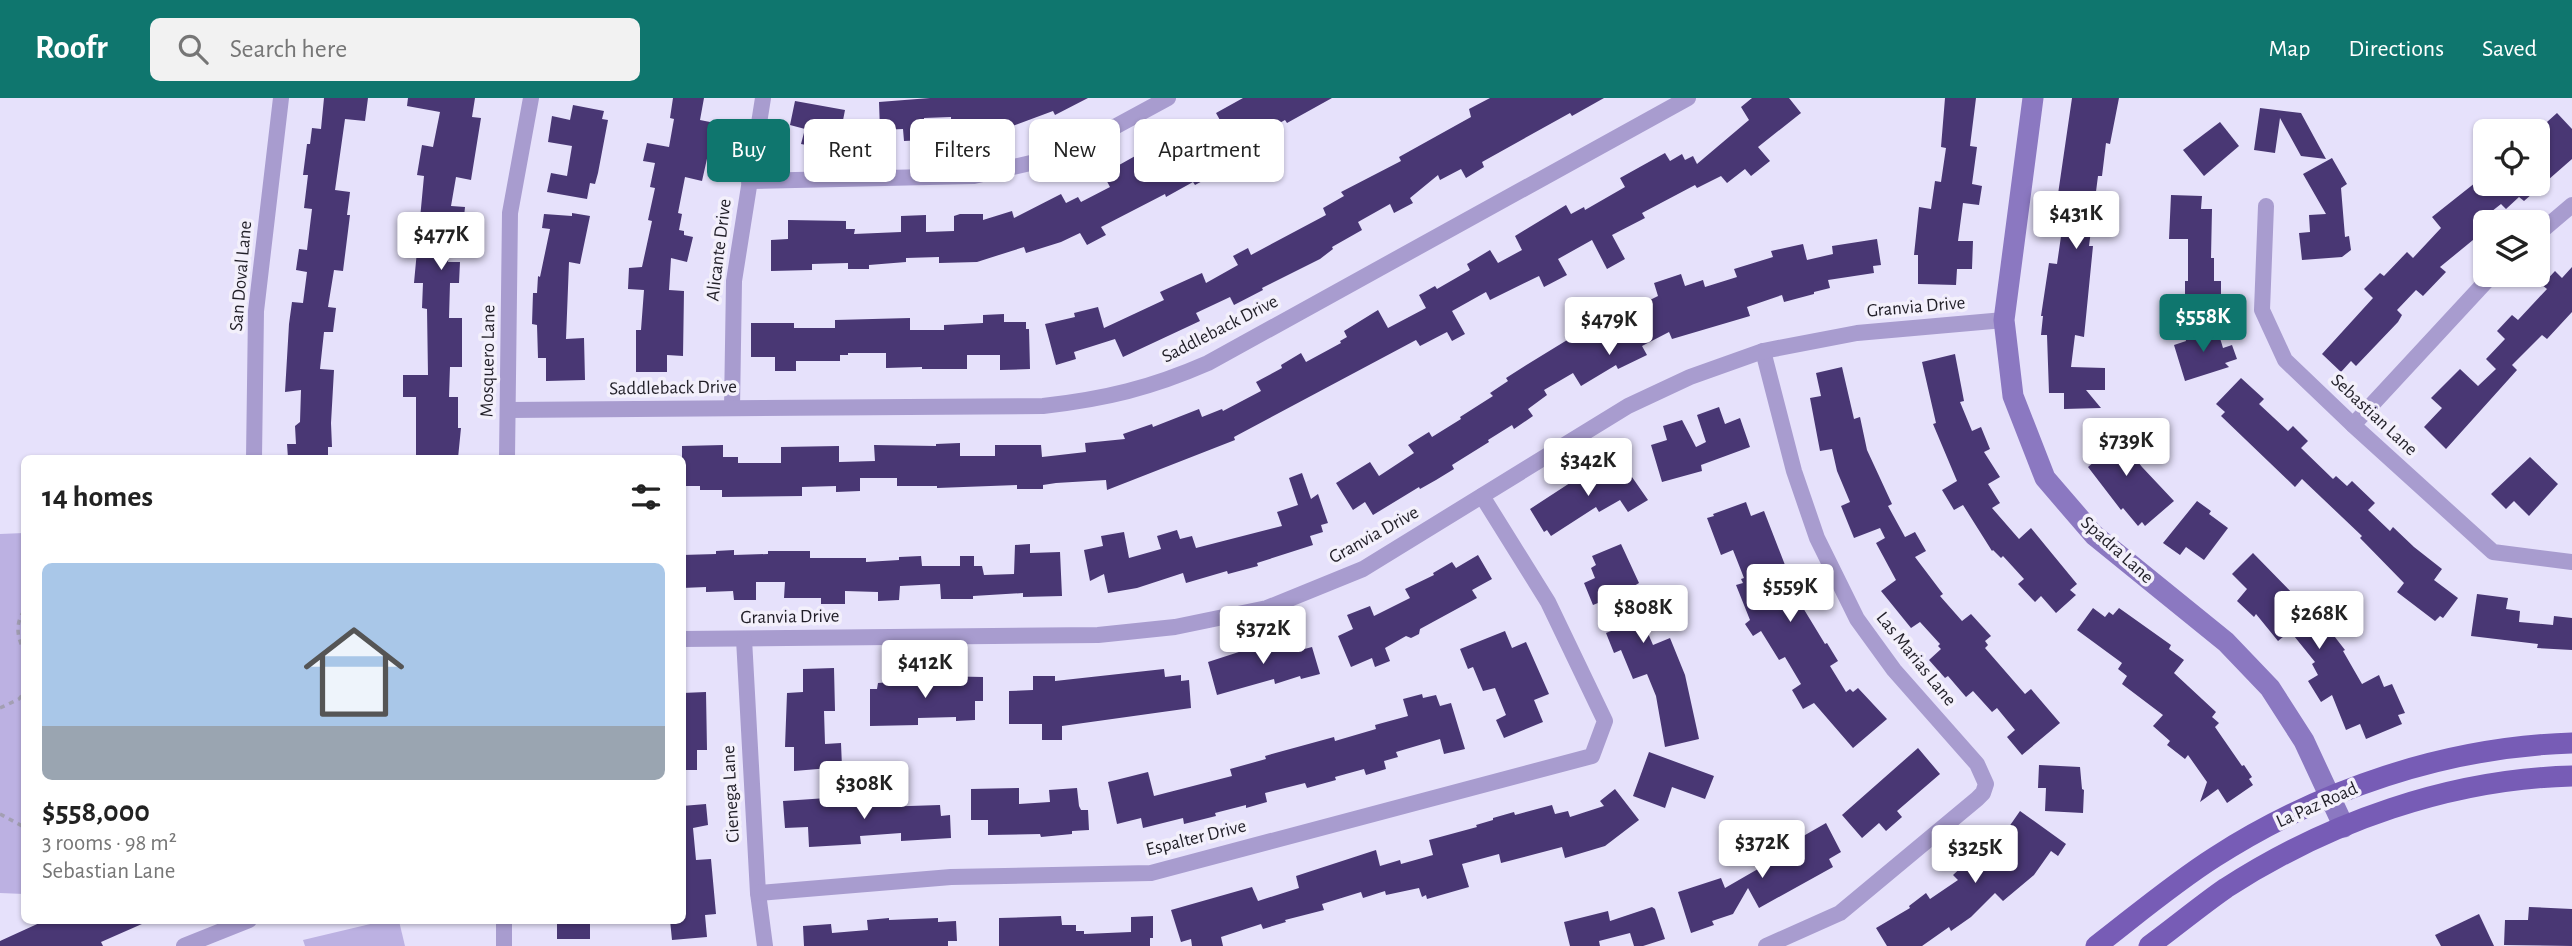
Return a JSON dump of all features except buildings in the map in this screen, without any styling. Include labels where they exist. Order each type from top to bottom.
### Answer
[{"type":"main road","name":"La Paz Road","points":[[2096,946],[2215,857],[2263,829],[2331,796],[2444,760],[2509,747],[2572,743]]},
{"type":"main road","name":"La Paz Road","points":[[2149,946],[2227,888],[2284,855],[2344,827],[2387,810],[2447,793],[2501,781],[2572,776]]},
{"type":"street","name":"San Doval Lane","points":[[254,455],[256,311],[281,98]]},
{"type":"street","name":"Mosquero Lane","points":[[507,455],[510,213],[531,98]]},
{"type":"street","name":"Alicante Drive","points":[[759,119],[763,98]]},
{"type":"street","points":[[790,180],[974,176],[1061,156],[1168,98]]},
{"type":"street","name":"Saddleback Drive","points":[[508,410],[1043,406],[1129,393],[1208,363],[1688,98]]},
{"type":"street","name":"Spadra Lane","points":[[2033,98],[2004,320],[2013,396],[2045,478],[2094,535],[2226,642],[2270,688],[2304,741],[2344,827]]},
{"type":"street","name":"Alicante Drive","points":[[732,408],[734,281],[749,182]]},
{"type":"street","points":[[2550,224],[2572,205]]},
{"type":"street","name":"Sebastian Lane","points":[[2266,206],[2262,310],[2285,360],[2493,552],[2572,562]]},
{"type":"street","points":[[2353,425],[2481,287]]},
{"type":"street","name":"Granvia Drive","points":[[686,639],[1098,635],[1175,628],[1267,608],[1363,569],[1628,406],[1690,377],[1763,351],[1857,333],[2004,320]]},
{"type":"street","name":"Las Marias Lane","points":[[1763,351],[1794,471],[1817,538],[1857,619],[1894,670],[1977,764],[1986,784],[1977,799],[1840,913],[1766,946]]},
{"type":"street","name":"Espalter Drive","points":[[758,893],[951,877],[1151,873],[1592,756],[1605,720],[1548,602],[1482,496]]},
{"type":"street","name":"Cienega Lane","points":[[744,639],[758,893],[765,946]]},
{"type":"street","points":[[184,946],[238,924]]},
{"type":"street","points":[[504,924],[504,946]]},
{"type":"path","points":[[21,618],[18,633],[21,642]]},
{"type":"path","points":[[0,708],[21,697]]},
{"type":"path","points":[[0,814],[21,825]]},
{"type":"shaded area","points":[[21,533],[21,894],[0,893],[0,534]]},
{"type":"shaded area","points":[[370,924],[400,924],[405,946],[305,946],[303,940]]}]
